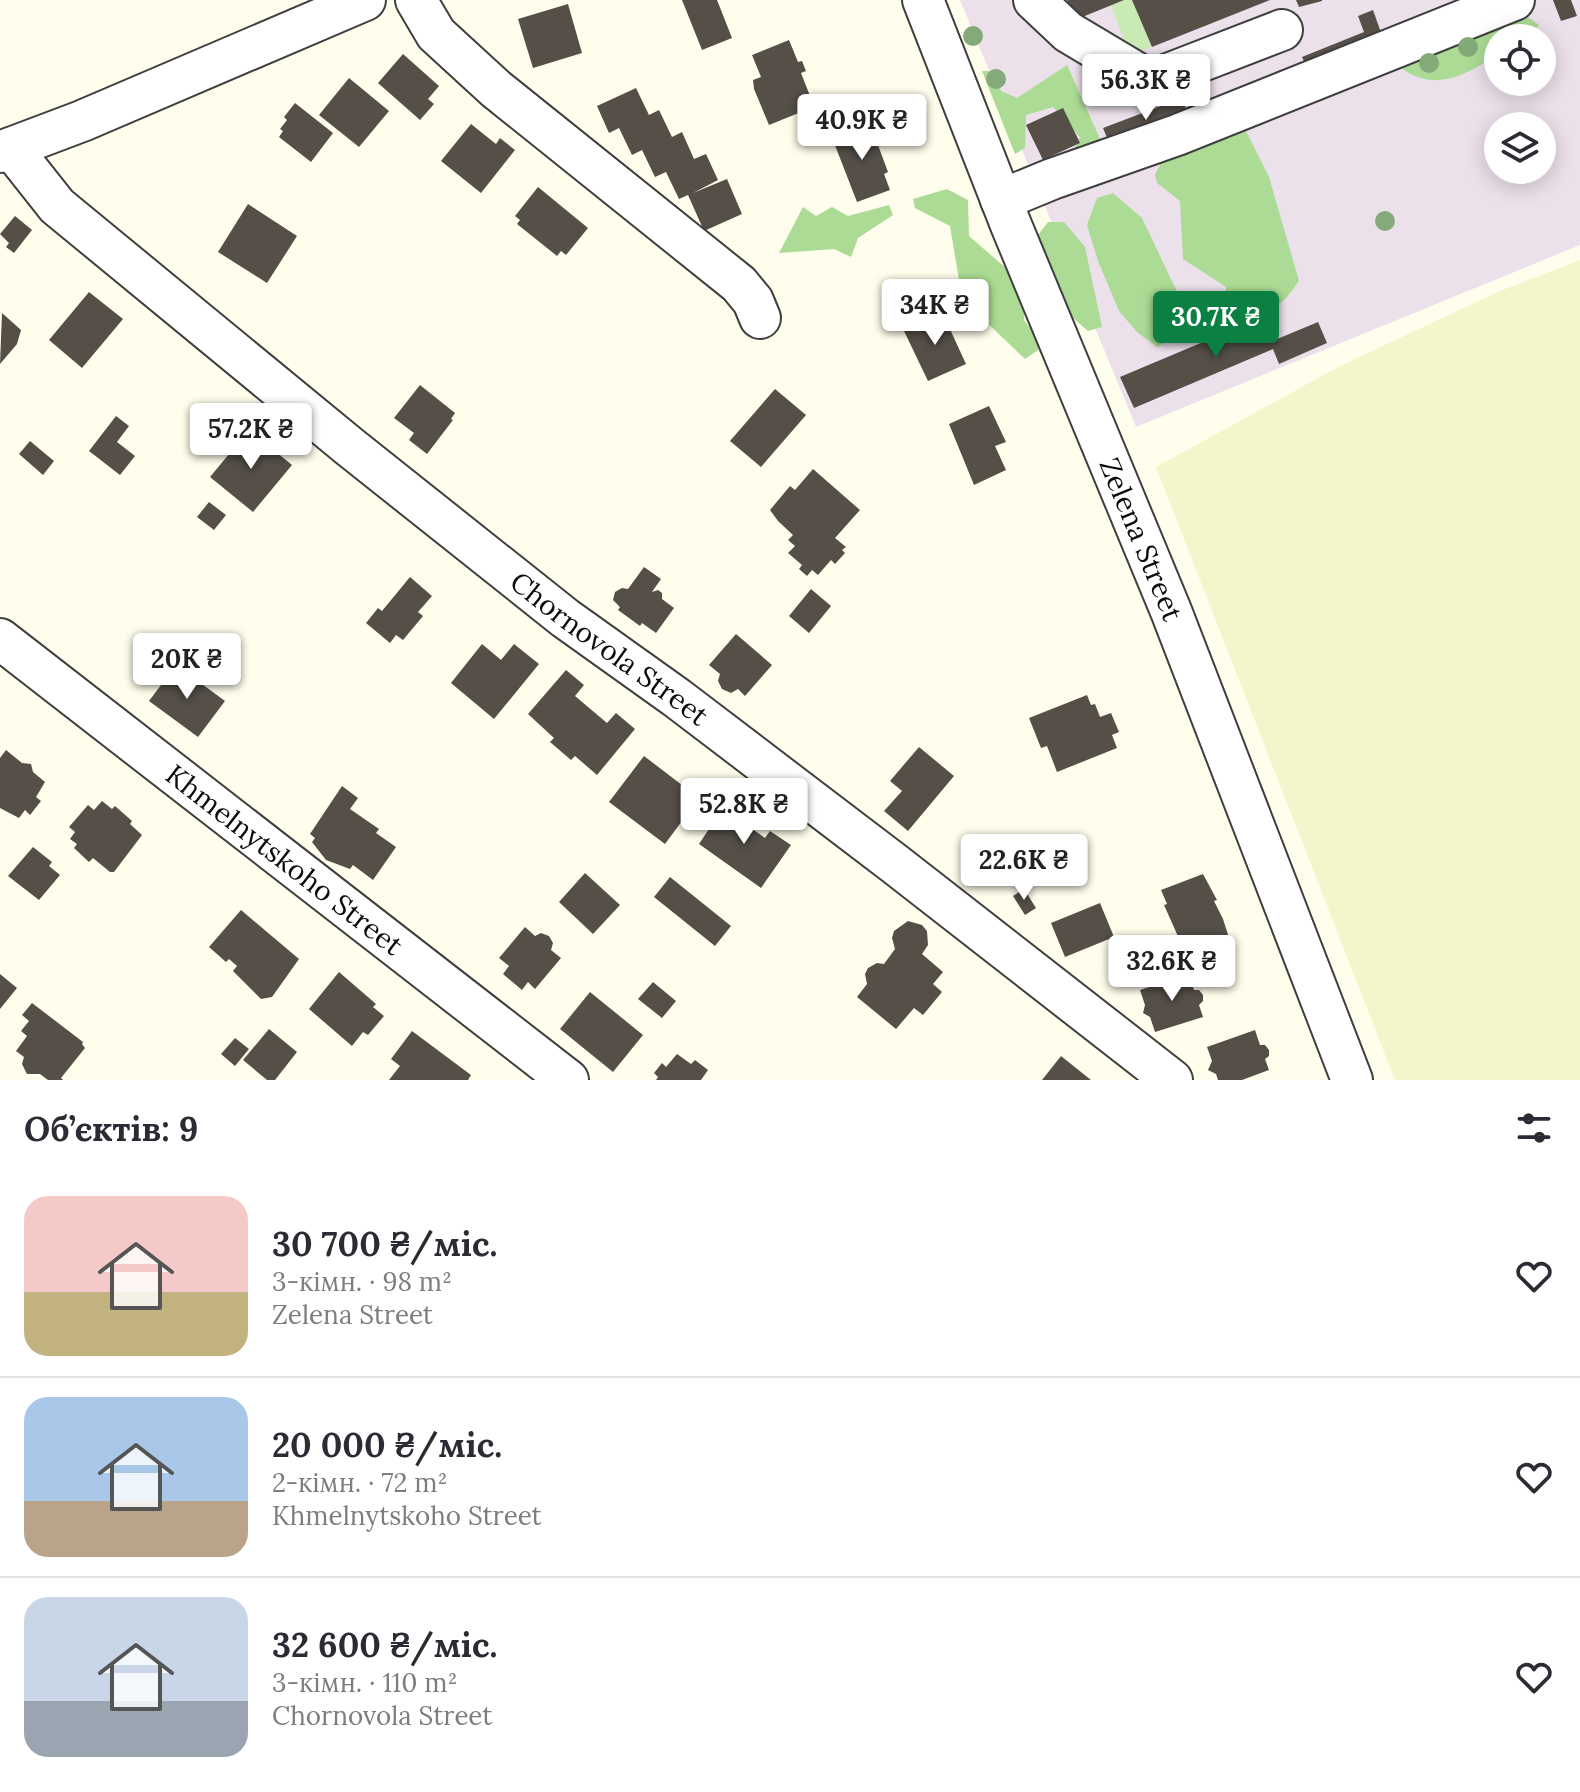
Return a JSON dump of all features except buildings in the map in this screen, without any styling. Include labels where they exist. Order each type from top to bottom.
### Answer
[{"type":"street","points":[[5,150],[82,121],[365,0]]},
{"type":"street","points":[[416,0],[436,34],[508,99],[739,284],[753,301],[760,318]]},
{"type":"street","name":"Zelena Street","points":[[923,0],[1001,200],[1171,611],[1352,1080]]},
{"type":"street","points":[[1034,0],[1068,32],[1150,81],[1282,30]]},
{"type":"street","points":[[1001,200],[1177,135],[1514,0]]},
{"type":"street","name":"Chornovola Street","points":[[5,150],[57,206],[350,447],[565,618],[703,717],[1172,1080]]},
{"type":"street","name":"Khmelnytskoho Street","points":[[0,639],[568,1080]]},
{"type":"shaded area","points":[[960,0],[1580,0],[1580,245],[1136,427]]},
{"type":"green space","points":[[1132,0],[1152,47],[1138,51],[1125,43],[1111,5]]},
{"type":"green space","points":[[1525,15],[1538,24],[1497,24]]},
{"type":"green space","points":[[1484,28],[1484,63],[1451,78],[1426,79],[1401,68],[1416,50]]},
{"type":"green space","points":[[1067,65],[1100,139],[1088,162],[1070,159],[1080,137],[1053,107],[1026,115],[1025,148],[1015,154],[982,71],[999,71],[996,79],[1001,91],[1017,98]]},
{"type":"green space","points":[[1239,128],[1246,131],[1269,177],[1299,281],[1277,305],[1224,314],[1209,311],[1226,295],[1226,287],[1183,259],[1180,201],[1157,183],[1155,174],[1165,156]]},
{"type":"green space","points":[[947,189],[968,200],[969,236],[1014,275],[1025,300],[1024,320],[1039,340],[1038,350],[1025,359],[984,320],[959,280],[950,226],[915,208],[913,199]]},
{"type":"green space","points":[[1113,193],[1142,218],[1178,294],[1177,336],[1157,347],[1137,332],[1119,311],[1087,225],[1097,198]]},
{"type":"green space","points":[[889,205],[893,215],[858,238],[851,257],[834,249],[779,253],[803,207],[816,216],[832,207],[848,216]]},
{"type":"green space","points":[[1048,222],[1064,222],[1085,247],[1102,327],[1088,331],[1044,293],[1038,235]]},
{"type":"green space","points":[[1580,260],[1580,1080],[1395,1080],[1156,467],[1340,366],[1500,291]]}]
